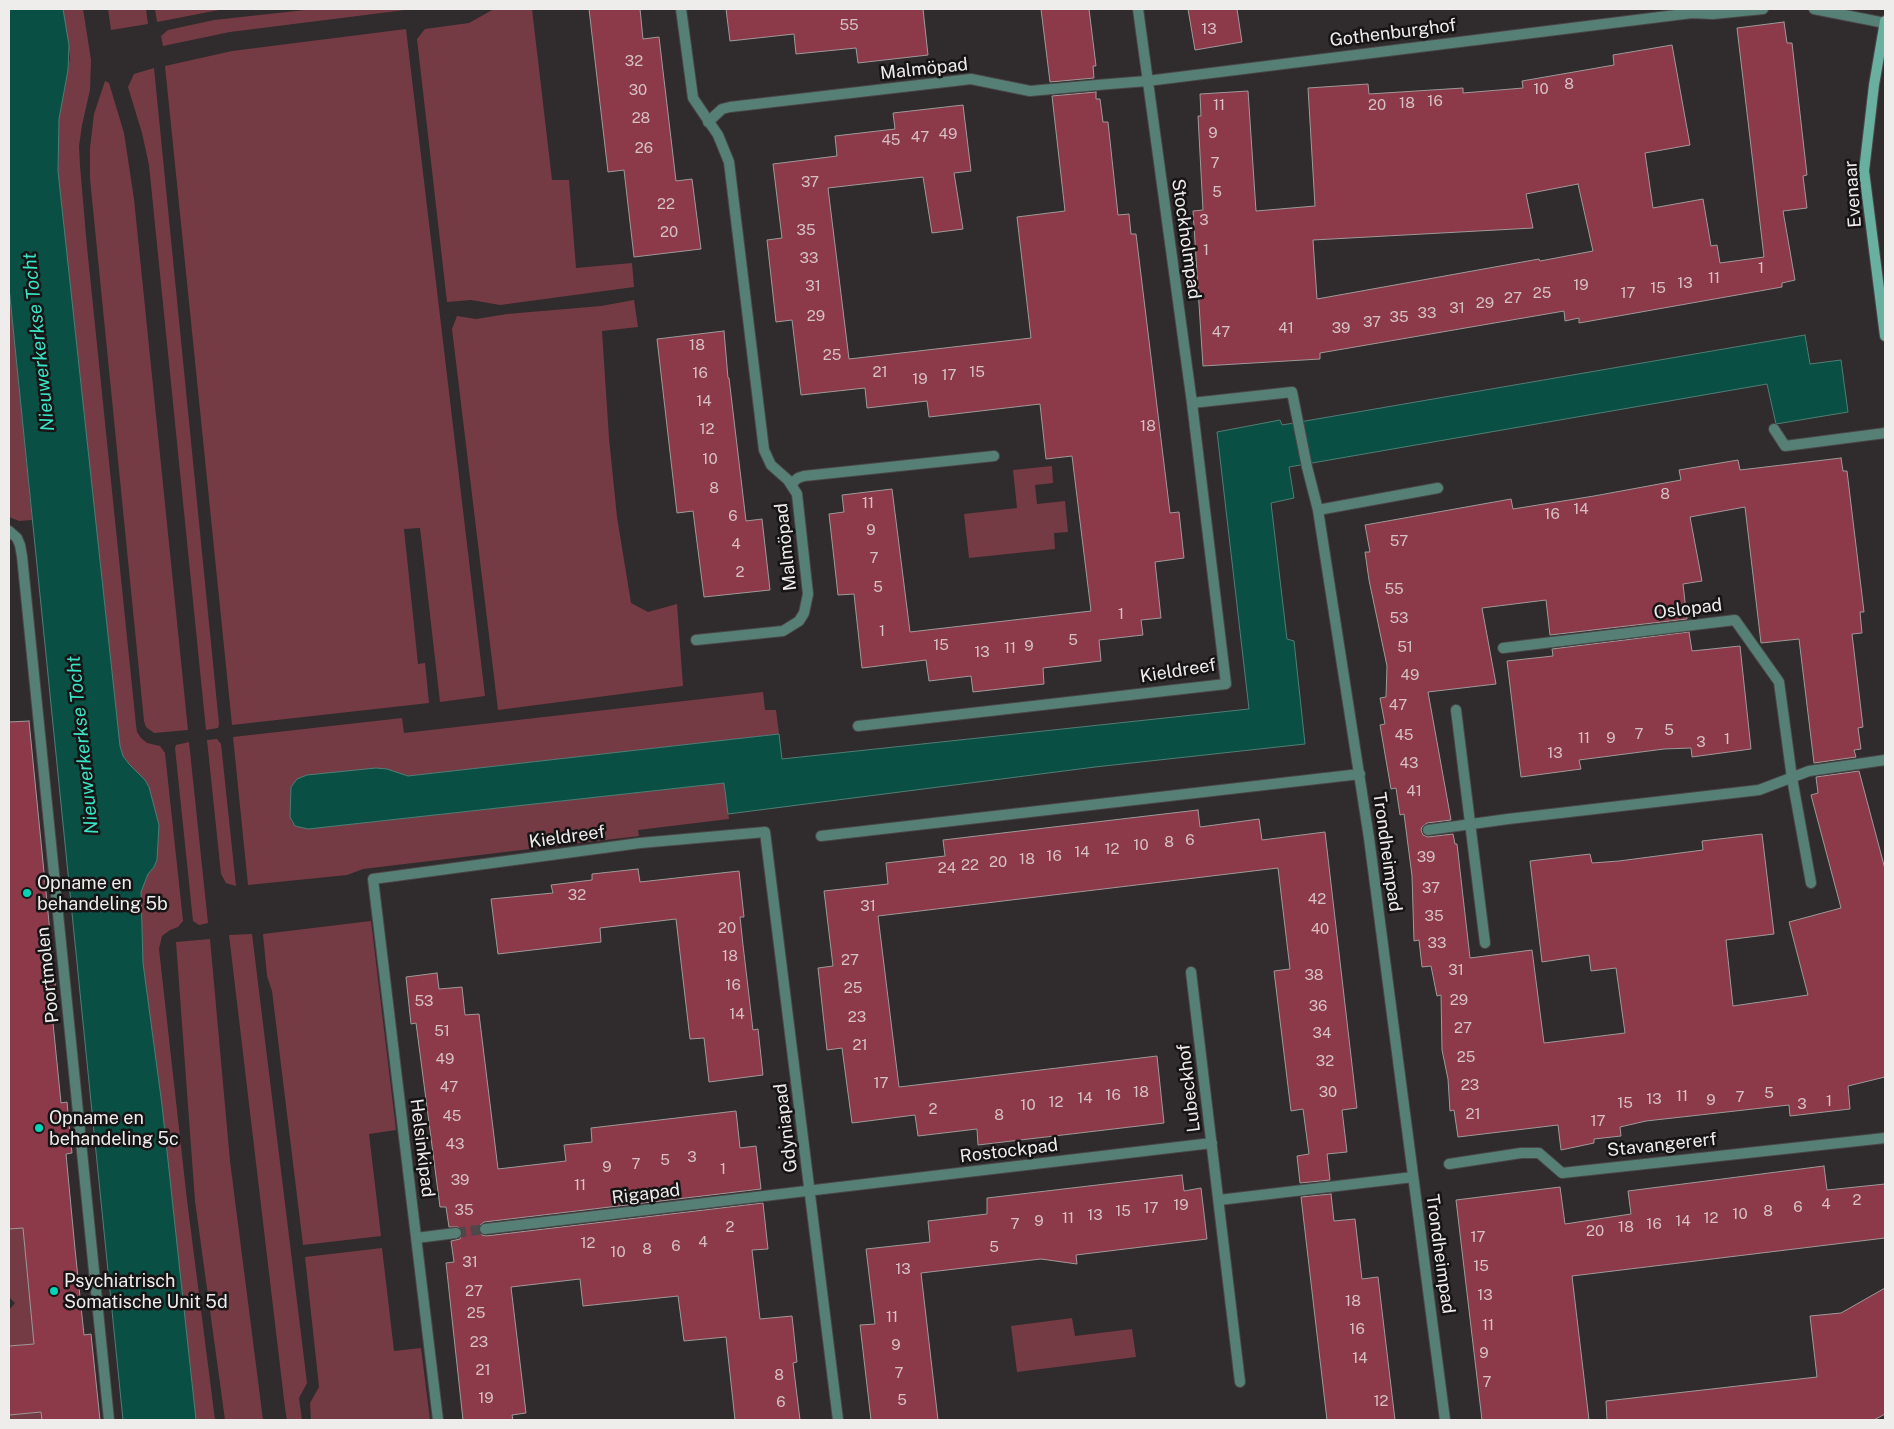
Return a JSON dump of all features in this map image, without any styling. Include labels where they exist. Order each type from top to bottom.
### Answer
[{"type":"street","name":"Malmöpad","points":[[681,9],[693,98],[718,135],[730,162],[764,450],[771,465],[791,484],[799,502],[808,594],[804,613],[799,621],[783,631],[696,640]]},
{"type":"street","name":"Stockholmpad","points":[[1138,9],[1192,403]]},
{"type":"street","name":"Gothenburghof","points":[[1147,80],[1692,13],[1713,14],[1763,9]]},
{"type":"street","points":[[1814,9],[1885,22]]},
{"type":"street","name":"Evenaar","points":[[1885,22],[1874,85],[1864,171],[1885,336]]},
{"type":"street","name":"Malmöpad","points":[[708,122],[722,109],[730,107],[972,79],[1030,91],[1147,80]]},
{"type":"street","name":"Trondheimpad","points":[[1192,403],[1292,392],[1318,510],[1360,774],[1445,1420]]},
{"type":"street","name":"Kieldreef","points":[[858,726],[1226,684],[1192,403]]},
{"type":"street","points":[[1774,429],[1785,446],[1885,433]]},
{"type":"street","name":"Malmöpad","points":[[791,484],[804,476],[994,456]]},
{"type":"street","points":[[1318,510],[1438,488]]},
{"type":"street","name":"Poortmolen","points":[[9,531],[17,538],[22,556],[109,1420]]},
{"type":"street","name":"Oslopad","points":[[1503,648],[1735,620],[1779,682],[1792,778],[1811,883]]},
{"type":"street","points":[[1456,710],[1485,942]]},
{"type":"street","points":[[1428,830],[1759,790],[1809,771],[1885,760]]},
{"type":"street","points":[[821,836],[1360,774]]},
{"type":"street","name":"Kieldreef","points":[[373,879],[640,843],[765,832]]},
{"type":"street","name":"Gdyniapad","points":[[765,832],[838,1420]]},
{"type":"street","name":"Helsinkipad","points":[[373,879],[438,1420]]},
{"type":"street","name":"Lubeckhof","points":[[1191,972],[1240,1382]]},
{"type":"street","name":"Stavangererf","points":[[1449,1164],[1521,1153],[1539,1153],[1562,1172],[1885,1138]]},
{"type":"street","name":"Rostockpad","points":[[810,1192],[1212,1143]]},
{"type":"street","points":[[1219,1200],[1413,1177]]},
{"type":"street","name":"Rigapad","points":[[485,1229],[810,1192]]},
{"type":"street","points":[[416,1238],[456,1233]]},
{"type":"shaded area","points":[[63,9],[83,9],[91,60],[90,90],[79,146],[87,247],[137,732],[147,743],[160,746],[165,753],[183,921],[178,927],[162,936],[159,949],[187,1200],[215,1420],[196,1420],[162,1105],[143,963],[141,892],[148,874],[157,860],[159,825],[149,787],[123,756],[120,746],[58,171],[59,119],[70,58]]},
{"type":"shaded area","points":[[108,9],[146,9],[148,24],[111,30]]},
{"type":"shaded area","points":[[155,9],[224,9],[157,22]]},
{"type":"shaded area","points":[[314,9],[405,10],[230,32],[163,46],[161,36],[168,30],[214,20]]},
{"type":"shaded area","points":[[494,9],[532,9],[552,180],[569,180],[576,268],[632,263],[634,287],[500,305],[471,300],[447,302],[417,39],[425,29],[469,23]]},
{"type":"shaded area","points":[[406,29],[485,696],[440,702],[420,528],[404,529],[418,664],[425,663],[429,703],[232,725],[165,66],[232,51]]},
{"type":"shaded area","points":[[154,68],[219,724],[218,728],[206,730],[149,165],[142,133],[128,87],[134,74]]},
{"type":"shaded area","points":[[105,81],[109,83],[124,133],[134,199],[188,730],[154,733],[146,727],[144,721],[90,179],[90,148],[94,114]]},
{"type":"shaded area","points":[[9,287],[32,520],[19,521],[9,517]]},
{"type":"shaded area","points":[[634,300],[638,327],[602,331],[609,438],[617,517],[631,603],[648,612],[677,604],[683,686],[498,710],[452,329],[457,316],[476,319],[507,314],[601,306]]},
{"type":"shaded area","points":[[1052,466],[1053,483],[1035,485],[1037,504],[1065,501],[1068,532],[1054,533],[1055,549],[969,558],[964,514],[1017,508],[1013,470]]},
{"type":"shaded area","points":[[763,692],[765,710],[776,710],[779,734],[408,776],[397,773],[290,793],[291,821],[296,826],[308,829],[724,783],[729,819],[638,830],[639,836],[363,869],[347,875],[248,885],[233,737],[402,718],[404,733]]},
{"type":"shaded area","points":[[217,739],[221,744],[236,886],[226,883],[221,874],[207,740]]},
{"type":"shaded area","points":[[189,742],[208,923],[199,925],[193,921],[175,748],[176,745]]},
{"type":"shaded area","points":[[371,921],[396,1130],[369,1134],[381,1236],[303,1245],[272,991],[267,976],[263,934]]},
{"type":"shaded area","points":[[252,934],[307,1383],[299,1398],[302,1420],[287,1420],[285,1408],[229,935]]},
{"type":"shaded area","points":[[210,939],[230,1161],[263,1420],[225,1420],[195,1201],[176,942]]},
{"type":"shaded area","points":[[45,1226],[46,1235],[24,1238],[34,1344],[9,1346],[9,1310],[15,1303],[9,1297],[9,1229]]},
{"type":"shaded area","points":[[382,1248],[394,1351],[421,1348],[430,1420],[311,1420],[310,1403],[319,1387],[305,1257]]},
{"type":"shaded area","points":[[1072,1318],[1075,1336],[1132,1329],[1136,1357],[1017,1372],[1011,1326]]},
{"type":"shaded area","points":[[41,1412],[42,1420],[9,1420],[9,1415]]},
{"type":"water","name":"Nieuwerkerkse Tocht","points":[[9,9],[63,9],[69,45],[68,70],[59,119],[58,171],[120,746],[123,756],[149,787],[159,825],[157,860],[148,874],[141,892],[143,963],[162,1105],[196,1420],[123,1420],[9,287]]},
{"type":"water","points":[[1805,335],[1810,364],[1841,360],[1848,412],[1776,424],[1767,384],[1289,467],[1294,498],[1271,503],[1287,639],[1294,641],[1305,744],[1095,767],[728,814],[724,783],[308,829],[295,826],[290,817],[291,787],[297,779],[307,775],[376,768],[387,769],[408,776],[779,734],[782,759],[1249,709],[1217,432],[1280,420],[1282,425]]},
{"type":"building","points":[[589,9],[640,9],[643,39],[659,37],[676,181],[692,179],[701,249],[634,257],[624,170],[608,172]]},
{"type":"building","points":[[726,9],[923,9],[928,55],[858,63],[856,48],[796,54],[794,34],[730,41]]},
{"type":"building","points":[[1041,9],[1089,9],[1096,66],[1093,66],[1094,78],[1050,82]]},
{"type":"building","points":[[1188,9],[1237,9],[1242,42],[1195,50]]},
{"type":"building","points":[[1784,22],[1787,43],[1792,43],[1807,175],[1803,176],[1807,208],[1783,211],[1795,280],[1782,283],[1782,287],[1579,323],[1579,318],[1565,321],[1564,311],[1320,353],[1320,359],[1203,366],[1193,211],[1203,210],[1198,116],[1201,116],[1200,94],[1248,91],[1256,211],[1315,206],[1308,88],[1368,84],[1369,94],[1463,88],[1463,93],[1523,88],[1522,81],[1614,65],[1613,55],[1672,45],[1690,145],[1645,153],[1653,208],[1703,199],[1711,246],[1717,245],[1720,263],[1764,257],[1737,28]],"holes":[[[1578,184],[1593,251],[1317,299],[1313,240],[1533,228],[1526,194]]]},
{"type":"building","points":[[1096,92],[1096,99],[1100,99],[1103,122],[1108,122],[1118,215],[1129,214],[1131,234],[1136,234],[1170,513],[1179,512],[1184,558],[1155,562],[1161,618],[1141,620],[1143,635],[1099,640],[1101,661],[1043,668],[1044,684],[973,692],[971,676],[929,681],[926,660],[862,668],[854,594],[838,595],[829,514],[844,512],[842,495],[892,489],[910,632],[1091,611],[1072,456],[1046,459],[1040,404],[929,417],[927,401],[867,408],[865,388],[801,395],[792,320],[776,322],[767,240],[782,238],[773,164],[837,156],[835,136],[895,129],[893,113],[963,105],[971,171],[954,173],[963,229],[932,233],[923,177],[828,188],[849,359],[1031,338],[1017,217],[1065,211],[1052,96]]},
{"type":"building","points":[[724,331],[746,521],[762,519],[770,590],[704,597],[693,511],[677,513],[657,339]]},
{"type":"building","points":[[1841,458],[1843,471],[1847,471],[1864,612],[1860,612],[1862,633],[1852,634],[1863,727],[1858,728],[1861,749],[1854,750],[1856,757],[1814,763],[1799,639],[1761,643],[1745,507],[1690,517],[1702,581],[1683,584],[1687,619],[1550,635],[1546,600],[1482,608],[1496,684],[1428,692],[1451,820],[1427,823],[1421,830],[1423,835],[1428,837],[1453,834],[1455,844],[1457,844],[1470,958],[1532,950],[1544,1043],[1625,1033],[1616,968],[1591,971],[1589,955],[1542,962],[1530,861],[1590,854],[1592,863],[1619,861],[1703,850],[1702,841],[1762,834],[1774,934],[1726,940],[1733,1006],[1808,995],[1789,922],[1841,908],[1811,795],[1818,793],[1816,777],[1859,771],[1885,869],[1885,1077],[1848,1086],[1850,1109],[1790,1116],[1789,1105],[1646,1121],[1620,1127],[1621,1136],[1594,1139],[1594,1143],[1561,1150],[1558,1125],[1458,1137],[1454,1110],[1450,1111],[1448,1079],[1442,1050],[1441,995],[1437,996],[1431,966],[1422,967],[1419,940],[1414,941],[1412,876],[1404,814],[1400,815],[1396,788],[1391,789],[1380,725],[1385,724],[1380,698],[1386,697],[1387,666],[1369,580],[1365,552],[1370,552],[1365,525],[1511,499],[1513,509],[1594,496],[1681,480],[1679,470],[1738,460],[1740,470]]},
{"type":"building","points":[[1689,632],[1692,651],[1740,646],[1751,749],[1692,757],[1691,748],[1664,749],[1579,760],[1581,769],[1521,777],[1507,661],[1553,656],[1552,649]]},
{"type":"building","points":[[29,721],[57,1003],[51,1003],[61,1103],[67,1102],[72,1153],[66,1154],[75,1249],[84,1335],[91,1334],[100,1420],[42,1420],[41,1412],[9,1415],[9,1346],[34,1344],[23,1228],[9,1229],[9,722]]},
{"type":"building","points":[[1198,810],[1200,827],[1259,819],[1262,840],[1325,832],[1357,1108],[1342,1110],[1347,1152],[1327,1154],[1330,1180],[1300,1183],[1297,1156],[1309,1154],[1303,1109],[1291,1111],[1274,971],[1290,969],[1278,868],[878,916],[899,1087],[1157,1056],[1164,1123],[978,1145],[977,1129],[918,1136],[915,1115],[852,1123],[842,1048],[827,1050],[818,968],[833,966],[824,891],[888,884],[886,863],[945,856],[943,840]]},
{"type":"building","points":[[638,869],[640,882],[739,871],[744,917],[740,917],[753,1030],[758,1029],[763,1075],[709,1082],[704,1038],[690,1039],[676,919],[600,928],[601,942],[498,954],[491,899],[553,893],[551,885],[592,880],[592,874]]},
{"type":"building","points":[[437,973],[439,989],[462,987],[465,1015],[479,1014],[498,1169],[566,1161],[564,1145],[592,1142],[591,1128],[736,1111],[740,1148],[756,1146],[761,1189],[484,1222],[479,1226],[478,1230],[482,1235],[486,1236],[763,1203],[768,1249],[752,1250],[760,1319],[792,1316],[797,1362],[793,1363],[800,1420],[735,1420],[726,1337],[684,1341],[678,1296],[583,1306],[580,1279],[511,1287],[526,1413],[512,1415],[513,1420],[463,1420],[446,1263],[454,1262],[451,1241],[460,1239],[463,1232],[458,1227],[449,1227],[446,1207],[440,1207],[416,1023],[411,1024],[406,977]]},
{"type":"building","points":[[1824,1166],[1827,1190],[1885,1184],[1885,1238],[1572,1276],[1589,1420],[1482,1420],[1456,1200],[1560,1187],[1565,1224],[1631,1214],[1628,1191]]},
{"type":"building","points":[[1182,1175],[1184,1191],[1201,1188],[1207,1239],[1076,1255],[1077,1264],[1041,1259],[921,1273],[938,1420],[871,1420],[860,1325],[875,1324],[866,1249],[930,1242],[928,1221],[987,1214],[987,1198]]},
{"type":"building","points":[[1331,1194],[1334,1221],[1355,1219],[1362,1279],[1378,1277],[1395,1420],[1327,1420],[1301,1197]]},
{"type":"building","points":[[1885,1288],[1885,1414],[1874,1420],[1607,1420],[1606,1401],[1817,1377],[1810,1316],[1841,1313]]},
{"type":"tunnel","points":[[456,1233],[485,1229]]},
{"type":"place","name":"Opname en behandeling 5b","points":[[27,893]]},
{"type":"place","name":"Opname en behandeling 5c","points":[[39,1128]]},
{"type":"place","name":"Psychiatrisch Somatische Unit 5d","points":[[54,1291]]}]
